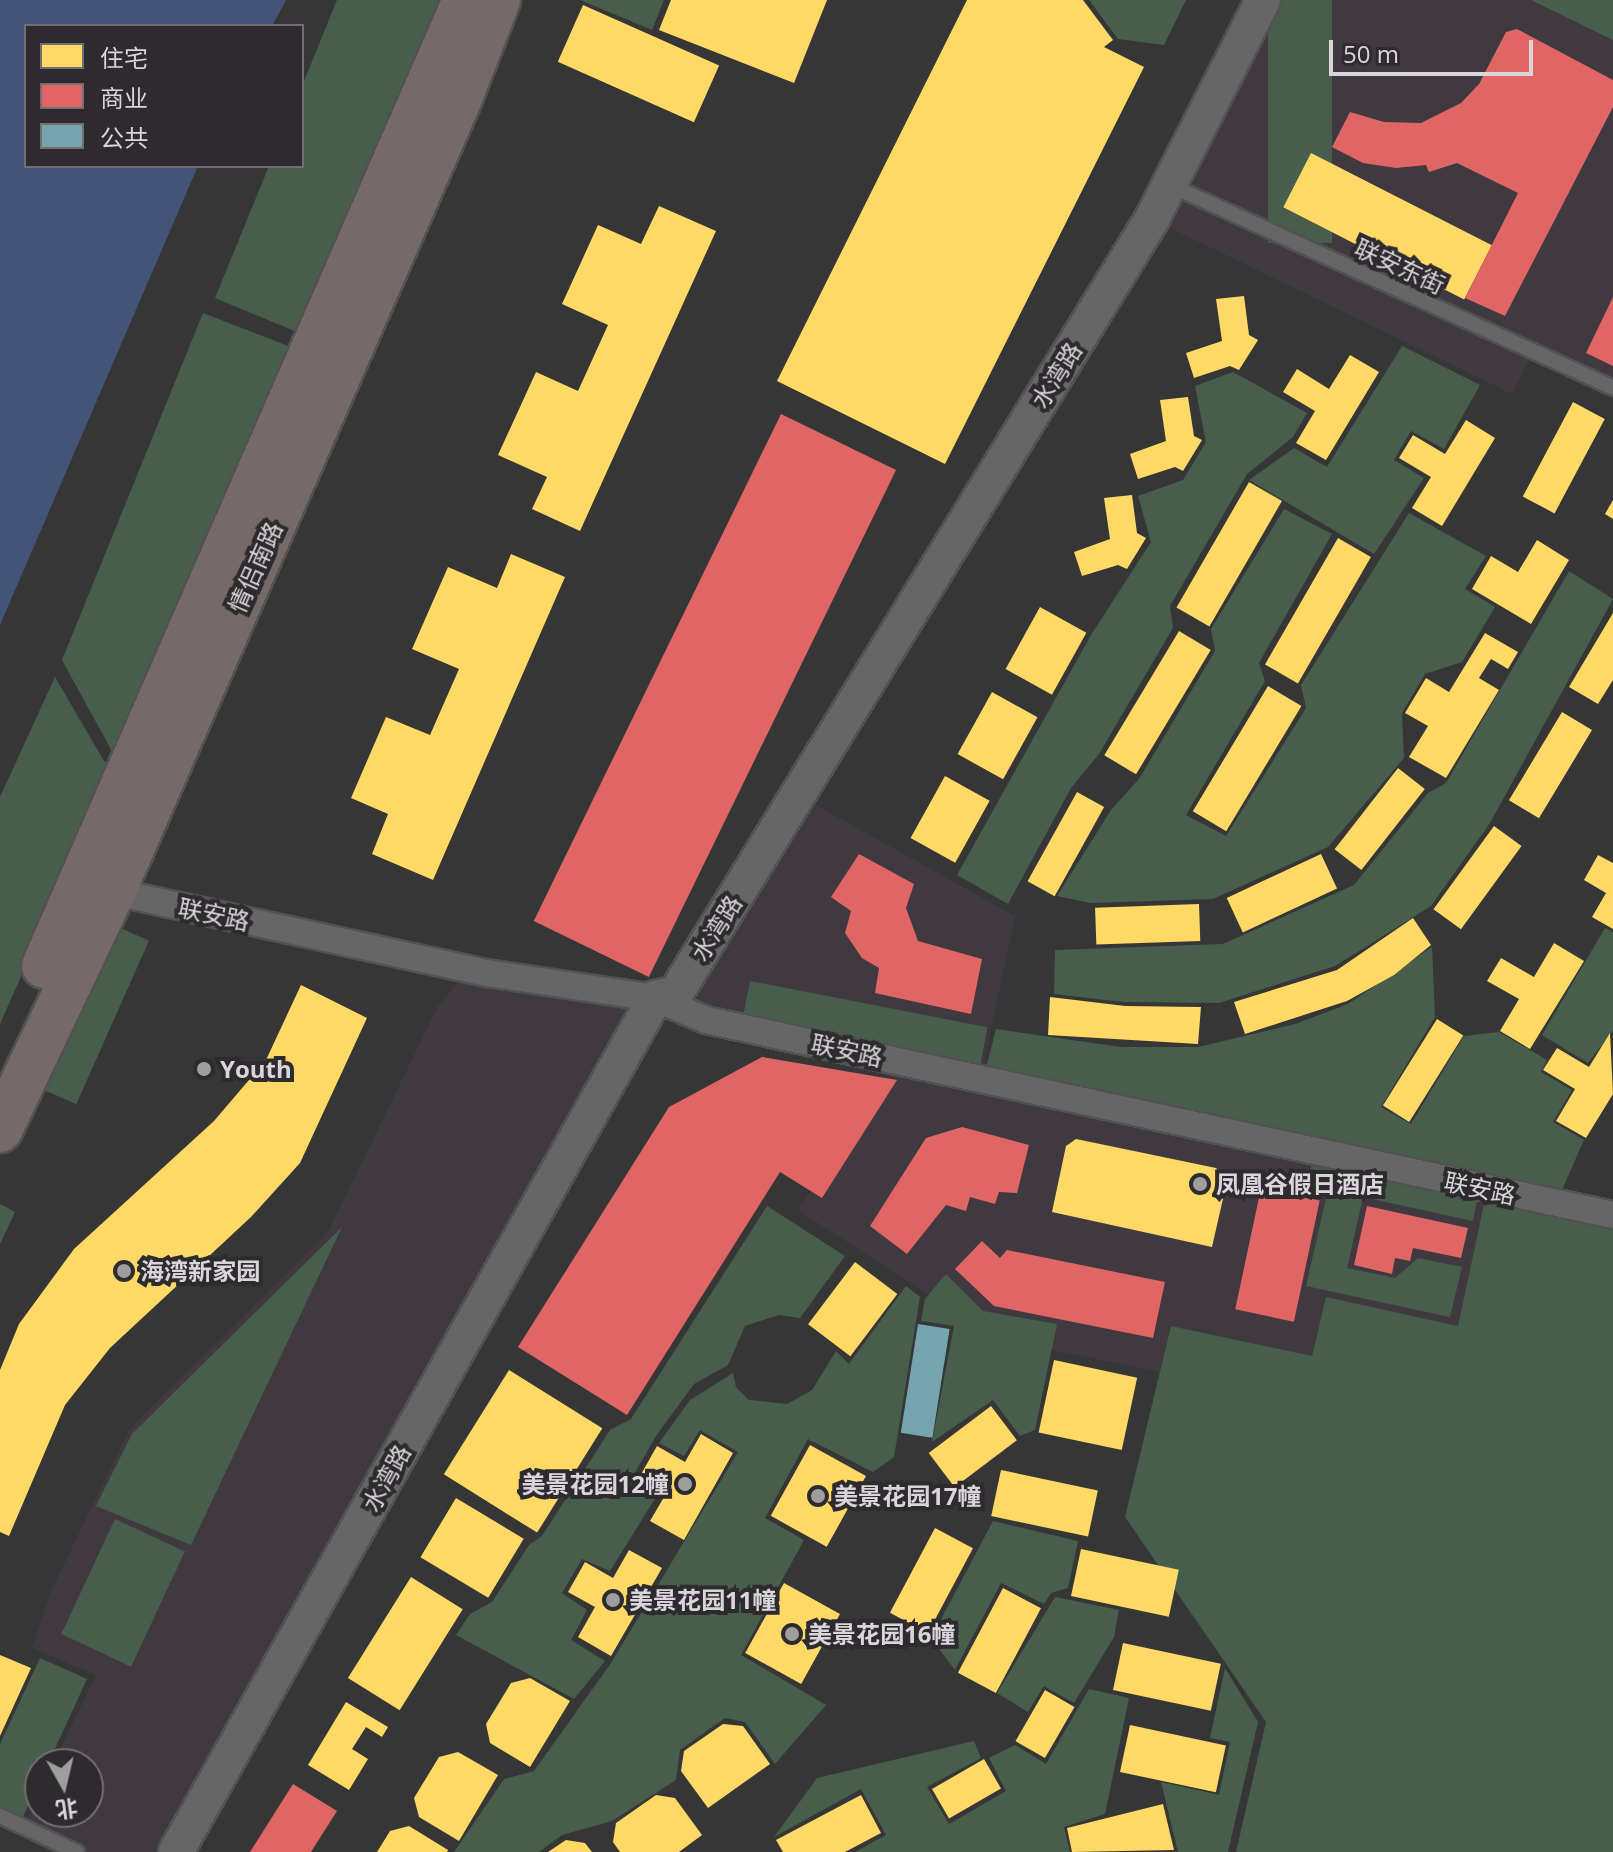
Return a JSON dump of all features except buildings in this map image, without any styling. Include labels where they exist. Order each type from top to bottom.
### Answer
[{"type":"highway","name":"情侣南路","points":[[0,1130],[465,0]]},
{"type":"highway","name":"情侣南路","points":[[0,1059],[97,888],[460,98],[498,0]]},
{"type":"street","name":"水湾路","points":[[176,1852],[655,998],[676,993],[1169,184],[1263,0]]},
{"type":"street","name":"联安路","points":[[97,888],[487,973],[655,998],[706,1020],[1613,1215]]},
{"type":"lane","name":"联安东街","points":[[1169,184],[1613,388]]},
{"type":"lane","points":[[0,1816],[77,1852]]},
{"type":"shaded area","points":[[1263,0],[1613,0],[1613,397],[1529,360],[1512,394],[1152,219]]},
{"type":"shaded area","points":[[798,795],[1015,916],[981,1078],[1487,1190],[1458,1326],[1326,1297],[1312,1356],[1171,1326],[1160,1372],[965,1332],[967,1320],[798,1210],[898,1061],[665,1011]]},
{"type":"shaded area","points":[[462,977],[665,1011],[176,1852],[79,1852],[25,1828],[104,1828],[104,1748],[61,1748],[96,1675],[32,1648],[52,1589],[129,1430],[327,1234],[438,1006]]},
{"type":"green space","points":[[337,0],[440,0],[302,334],[215,298],[268,168],[304,168],[304,81]]},
{"type":"green space","points":[[580,0],[664,0],[652,30]]},
{"type":"green space","points":[[1089,0],[1186,0],[1164,45],[1118,39]]},
{"type":"green space","points":[[1268,0],[1332,0],[1332,243],[1268,243]]},
{"type":"green space","points":[[1531,0],[1613,0],[1613,40]]},
{"type":"green space","points":[[203,313],[296,349],[114,755],[62,660]]},
{"type":"green space","points":[[1402,346],[1480,385],[1444,449],[1411,431],[1394,460],[1424,478],[1374,554],[1249,480],[1294,448],[1327,467]]},
{"type":"green space","points":[[1233,372],[1307,413],[1293,437],[1247,474],[1170,606],[1173,628],[1099,754],[1071,788],[1008,904],[957,875],[1091,635],[1151,542],[1138,496],[1183,480],[1206,442],[1195,386]]},
{"type":"green space","points":[[1284,509],[1332,534],[1259,663],[1265,681],[1186,815],[1226,836],[1306,708],[1301,685],[1409,513],[1486,556],[1465,589],[1495,607],[1462,662],[1425,674],[1402,713],[1404,758],[1328,847],[1213,899],[1091,903],[1057,896],[1111,810],[1139,779],[1215,651],[1211,629]]},
{"type":"green space","points":[[1569,571],[1613,599],[1490,823],[1431,906],[1335,966],[1219,1003],[1123,1002],[1054,994],[1055,950],[1223,944],[1354,885],[1428,793],[1446,783]]},
{"type":"green space","points":[[55,677],[104,761],[114,766],[0,1024],[0,797]]},
{"type":"green space","points":[[107,922],[149,941],[76,1104],[34,1086]]},
{"type":"green space","points":[[1605,928],[1613,932],[1613,1031],[1588,1063],[1542,1035]]},
{"type":"green space","points":[[1432,947],[1435,1017],[1381,1107],[1411,1124],[1464,1036],[1499,1032],[1547,1060],[1541,1072],[1572,1090],[1553,1122],[1584,1140],[1557,1201],[984,1076],[996,1029],[1121,1047],[1198,1047],[1295,1024],[1348,1004]]},
{"type":"green space","points":[[750,981],[988,1027],[979,1069],[742,1023]]},
{"type":"green space","points":[[1313,1159],[1478,1196],[1473,1221],[1363,1197],[1347,1268],[1395,1278],[1418,1258],[1462,1267],[1450,1317],[1306,1286],[1327,1194],[1307,1189]]},
{"type":"green space","points":[[1487,1190],[1613,1215],[1613,1852],[1236,1852],[1266,1722],[1125,1517],[1171,1326],[1312,1356],[1326,1297],[1458,1326]]},
{"type":"green space","points":[[0,1204],[15,1212],[0,1244]]},
{"type":"green space","points":[[767,1206],[845,1256],[800,1318],[779,1315],[745,1326],[728,1365],[694,1384],[656,1436],[632,1478],[656,1497],[610,1571],[582,1559],[562,1593],[587,1610],[571,1640],[605,1661],[574,1699],[456,1635],[470,1614],[492,1602],[529,1545],[542,1536],[610,1430],[631,1419]]},
{"type":"green space","points":[[342,1227],[191,1545],[96,1506],[132,1434]]},
{"type":"green space","points":[[946,1274],[983,1311],[1057,1324],[1035,1430],[1020,1436],[993,1400],[932,1442],[954,1326],[921,1321],[925,1299]]},
{"type":"green space","points":[[906,1286],[920,1297],[894,1457],[873,1472],[808,1439],[765,1518],[804,1540],[741,1655],[826,1705],[775,1764],[745,1722],[725,1718],[680,1750],[676,1780],[612,1821],[562,1835],[539,1852],[454,1852],[504,1779],[534,1771],[611,1663],[738,1452],[700,1430],[684,1456],[659,1443],[690,1400],[733,1373],[736,1387],[749,1400],[787,1404],[812,1390],[836,1351],[849,1364]]},
{"type":"green space","points":[[115,1519],[185,1552],[131,1667],[61,1634]]},
{"type":"green space","points":[[993,1521],[1078,1541],[1068,1588],[1051,1593],[1044,1604],[1001,1583],[955,1670],[931,1638]]},
{"type":"green space","points":[[1055,1597],[1119,1610],[1114,1637],[1074,1703],[1044,1686],[1028,1712],[997,1693]]},
{"type":"green space","points":[[40,1658],[87,1679],[55,1748],[24,1748],[22,1819],[0,1809],[0,1744]]},
{"type":"green space","points":[[1225,1668],[1258,1722],[1228,1852],[1178,1852],[1161,1782],[1219,1795],[1230,1742],[1210,1738]]},
{"type":"green space","points":[[1089,1689],[1129,1698],[1105,1814],[1064,1827],[1070,1852],[855,1852],[886,1835],[861,1789],[774,1837],[817,1778],[974,1741],[981,1758],[927,1787],[949,1824],[1006,1791],[989,1758],[1015,1745],[1046,1764]]},
{"type":"water","points":[[0,0],[286,0],[273,24],[24,24],[24,168],[197,168],[0,625]]},
{"type":"place","name":"Youth","points":[[204,1069]]},
{"type":"place","name":"凤凰谷假日酒店","points":[[1200,1184]]},
{"type":"place","name":"海湾新家园","points":[[124,1271]]},
{"type":"place","name":"美景花园12幢","points":[[685,1484]]},
{"type":"place","name":"美景花园17幢","points":[[818,1496]]},
{"type":"place","name":"美景花园11幢","points":[[613,1600]]},
{"type":"place","name":"美景花园16幢","points":[[792,1634]]}]
